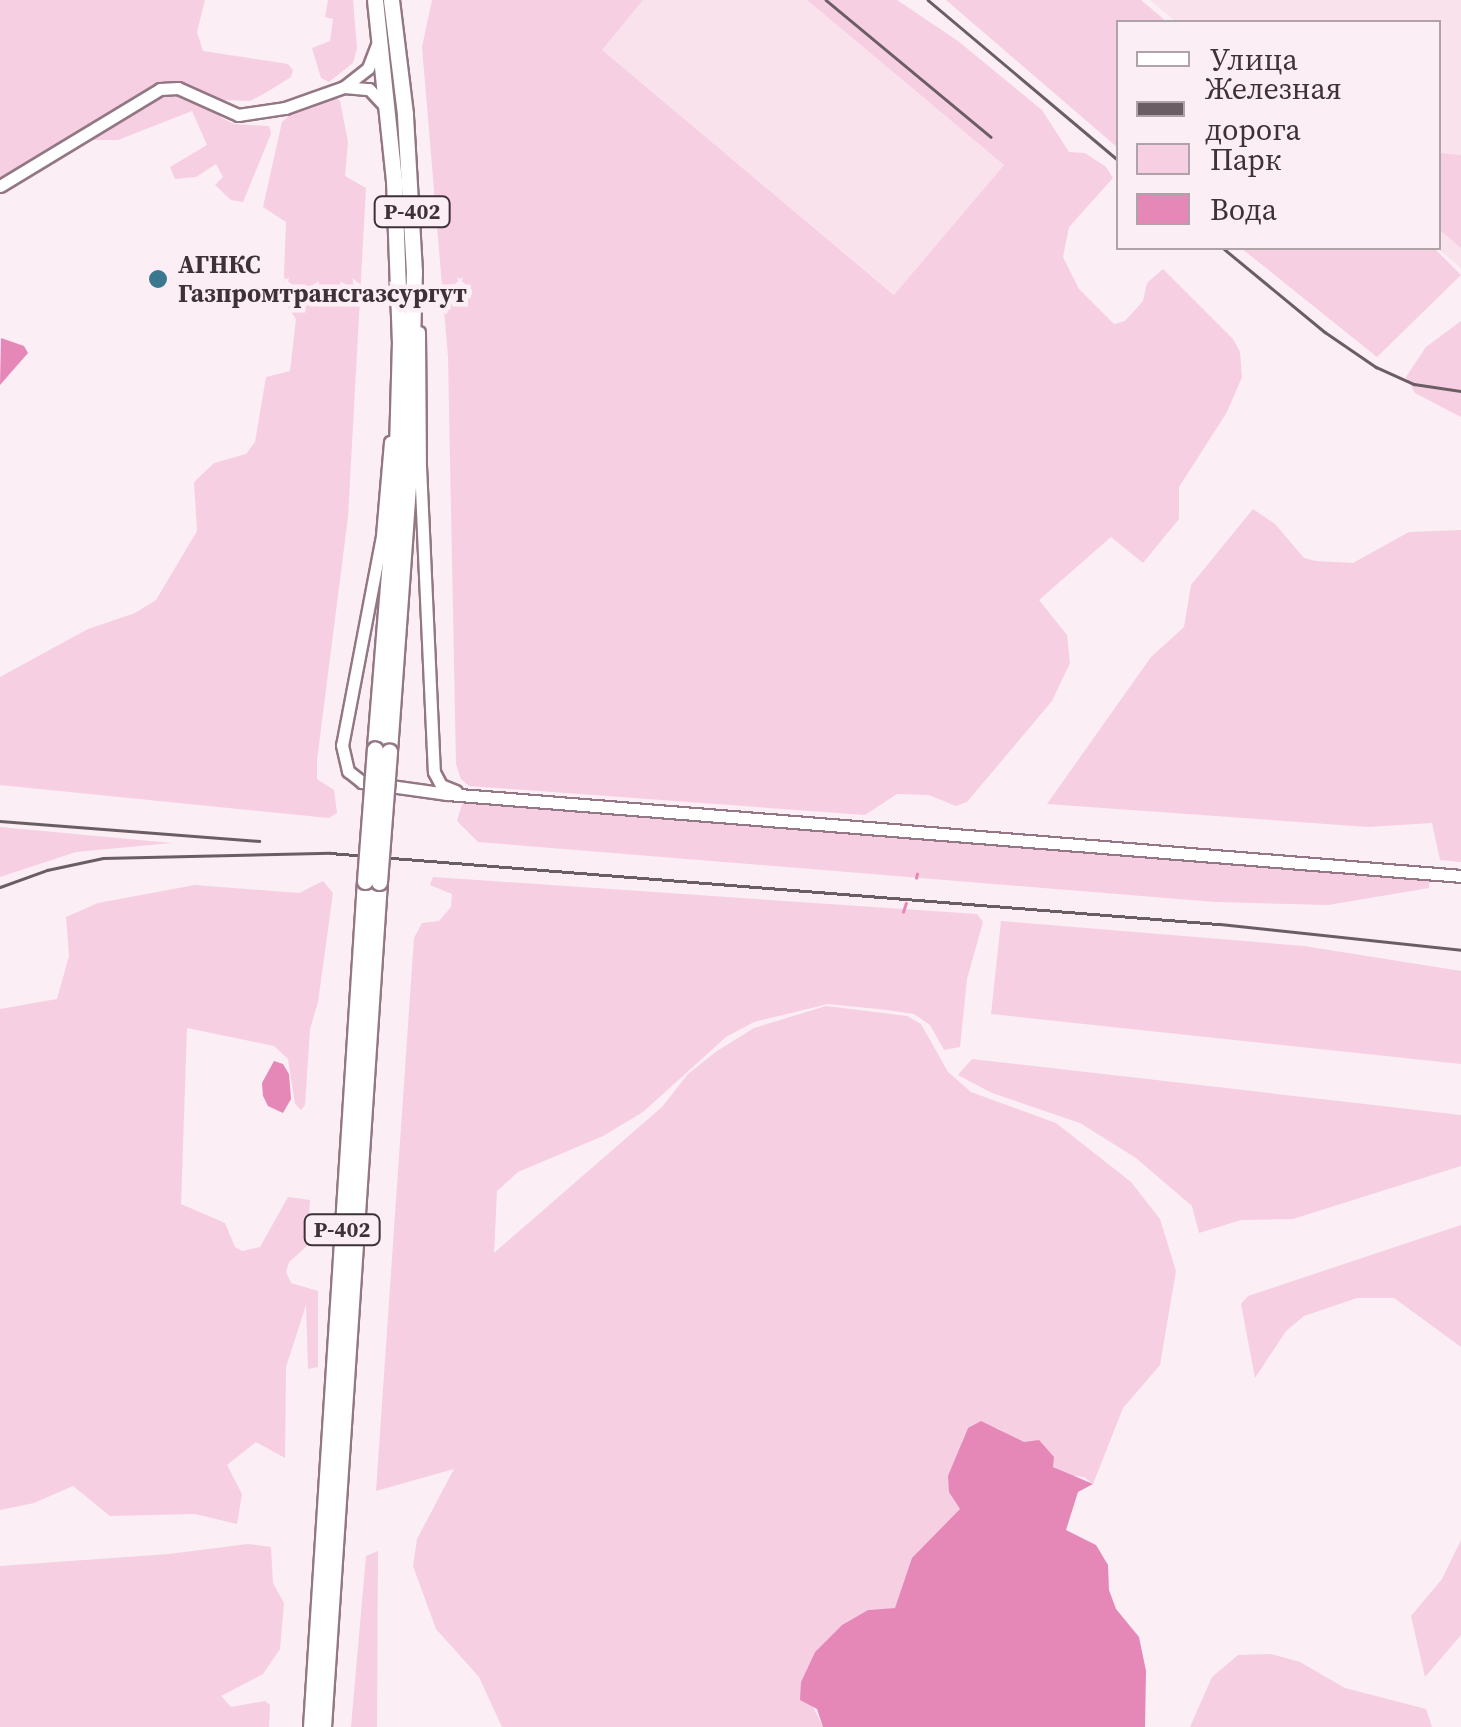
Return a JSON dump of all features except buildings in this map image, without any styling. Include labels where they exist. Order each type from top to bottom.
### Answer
[{"type":"main road","points":[[375,0],[378,28],[393,83]]},
{"type":"main road","points":[[392,0],[393,83]]},
{"type":"main road","name":"Р-402","points":[[393,83],[388,113],[406,271]]},
{"type":"main road","name":"Р-402","points":[[311,1727],[382,750],[396,486],[406,271],[393,83]]},
{"type":"main road","name":"Р-402","points":[[323,1727],[372,882]]},
{"type":"street","points":[[0,186],[160,89],[178,88],[238,115],[285,108],[344,87],[371,63],[378,28]]},
{"type":"street","points":[[344,87],[370,90],[388,113]]},
{"type":"street","points":[[406,271],[434,772],[446,789],[484,796]]},
{"type":"street","points":[[406,271],[387,500],[342,746],[344,765],[354,778],[400,789],[1461,876]]},
{"type":"street","points":[[400,789],[424,785],[434,772]]},
{"type":"shaded area","points":[[643,0],[807,0],[1004,165],[895,295],[601,50]]},
{"type":"shaded area","points":[[1150,0],[1461,0],[1461,268],[1439,250],[1441,20],[1174,20]]},
{"type":"green space","points":[[0,0],[205,0],[197,32],[203,51],[288,64],[293,70],[291,77],[267,92],[250,101],[225,100],[212,106],[234,124],[269,126],[271,134],[243,202],[231,200],[215,185],[223,177],[216,164],[196,177],[175,179],[170,167],[207,145],[192,111],[118,140],[73,140],[0,181]]},
{"type":"green space","points":[[328,0],[353,0],[357,48],[353,63],[329,82],[321,78],[312,48],[330,41],[333,19],[325,17]]},
{"type":"green space","points":[[432,0],[643,0],[602,50],[894,295],[1004,165],[807,0],[897,0],[958,41],[1042,110],[1069,152],[1085,153],[1106,167],[1113,178],[1069,227],[1063,257],[1079,289],[1114,324],[1125,321],[1143,301],[1147,283],[1163,269],[1233,339],[1240,352],[1242,377],[1227,412],[1179,487],[1179,519],[1143,563],[1111,537],[1039,600],[1067,635],[1070,663],[1052,701],[967,802],[956,806],[929,795],[897,794],[865,815],[469,786],[461,779],[456,764],[448,357],[422,47]]},
{"type":"green space","points":[[946,0],[1141,0],[1165,20],[1116,20],[1116,146]]},
{"type":"green space","points":[[333,95],[340,101],[348,142],[345,176],[366,188],[348,517],[317,760],[317,779],[334,790],[337,813],[329,818],[0,785],[0,677],[88,629],[135,613],[156,600],[197,531],[194,482],[214,463],[246,454],[255,442],[266,377],[290,371],[296,319],[283,300],[286,222],[263,207],[282,122],[295,110]]},
{"type":"green space","points":[[1441,153],[1461,155],[1461,248],[1441,231]]},
{"type":"green space","points":[[1243,250],[1436,250],[1461,275],[1377,357]]},
{"type":"green space","points":[[1461,321],[1461,417],[1415,393],[1406,377],[1426,347]]},
{"type":"green space","points":[[1253,509],[1275,524],[1304,558],[1316,561],[1353,563],[1409,532],[1461,530],[1461,862],[1440,860],[1432,823],[1368,827],[1047,804],[1151,657],[1184,627],[1191,585]]},
{"type":"green space","points":[[463,801],[633,810],[1429,881],[1429,888],[1328,905],[1215,902],[478,842],[457,821]]},
{"type":"green space","points":[[0,827],[172,843],[76,852],[0,877]]},
{"type":"green space","points":[[433,877],[977,914],[983,922],[967,979],[960,1047],[944,1050],[930,1025],[914,1014],[887,1010],[828,1004],[754,1022],[726,1037],[643,1112],[603,1136],[518,1172],[497,1191],[494,1253],[662,1107],[688,1074],[717,1051],[754,1028],[826,1006],[907,1016],[921,1024],[948,1072],[971,1092],[1056,1123],[1131,1182],[1160,1219],[1176,1271],[1160,1365],[1123,1408],[1093,1484],[1084,1477],[1066,1475],[997,1428],[968,1428],[962,1441],[961,1509],[895,1608],[868,1610],[842,1625],[815,1652],[801,1682],[823,1727],[502,1727],[479,1677],[436,1629],[413,1566],[417,1539],[454,1469],[376,1491],[414,938],[422,923],[439,921],[451,907],[452,894],[430,885]]},
{"type":"green space","points":[[323,881],[333,893],[318,1002],[310,1029],[305,1105],[301,1110],[295,1104],[288,1059],[274,1046],[187,1028],[181,1204],[225,1223],[235,1247],[242,1251],[260,1247],[288,1197],[310,1200],[307,1246],[289,1262],[286,1272],[291,1283],[318,1291],[318,1367],[308,1369],[306,1305],[286,1367],[285,1458],[256,1442],[227,1465],[242,1494],[237,1524],[195,1514],[110,1516],[73,1486],[34,1503],[0,1510],[0,1009],[57,999],[69,956],[66,917],[98,903],[195,885],[299,893]]},
{"type":"green space","points":[[1001,921],[1304,946],[1461,971],[1461,1064],[991,1014]]},
{"type":"green space","points":[[972,1059],[1461,1115],[1461,1166],[1293,1219],[1241,1220],[1199,1233],[1192,1206],[1136,1158],[1080,1123],[992,1093],[958,1075]]},
{"type":"green space","points":[[1461,1225],[1461,1347],[1394,1298],[1357,1298],[1304,1316],[1286,1331],[1255,1378],[1241,1304],[1248,1296]]},
{"type":"green space","points":[[1461,1540],[1461,1635],[1425,1677],[1411,1616],[1442,1579]]},
{"type":"green space","points":[[248,1544],[271,1547],[273,1583],[284,1603],[280,1649],[263,1674],[221,1696],[231,1707],[265,1701],[270,1705],[269,1727],[0,1727],[0,1566]]},
{"type":"green space","points":[[378,1551],[377,1727],[351,1727],[366,1556]]},
{"type":"green space","points":[[1271,1654],[1300,1662],[1345,1688],[1426,1709],[1432,1727],[1190,1727],[1212,1677],[1238,1655]]},
{"type":"water","points":[[1,338],[24,346],[28,353],[0,385]]},
{"type":"water","points":[[274,1061],[283,1064],[289,1074],[291,1099],[283,1113],[268,1106],[263,1096],[262,1083]]},
{"type":"water","points":[[981,1421],[1024,1442],[1039,1440],[1054,1457],[1053,1467],[1093,1484],[1078,1492],[1066,1530],[1096,1545],[1108,1565],[1109,1590],[1116,1609],[1139,1637],[1146,1671],[1145,1727],[823,1727],[817,1709],[800,1700],[801,1682],[815,1652],[842,1625],[868,1610],[895,1608],[912,1558],[960,1509],[949,1492],[948,1476],[968,1428]]},
{"type":"waterway","points":[[916,878],[917,874]]},
{"type":"waterway","points":[[903,912],[906,903]]},
{"type":"railway","points":[[826,0],[991,137]]},
{"type":"railway","points":[[928,0],[1116,158]]},
{"type":"railway","points":[[1225,250],[1325,332],[1376,367],[1414,384],[1461,391]]},
{"type":"railway","points":[[0,821],[259,841]]},
{"type":"railway","points":[[0,887],[47,870],[103,858],[330,853],[1219,924],[1461,950]]},
{"type":"place","name":"АГНКС Газпромтрансгазсургут","points":[[158,279]]}]
